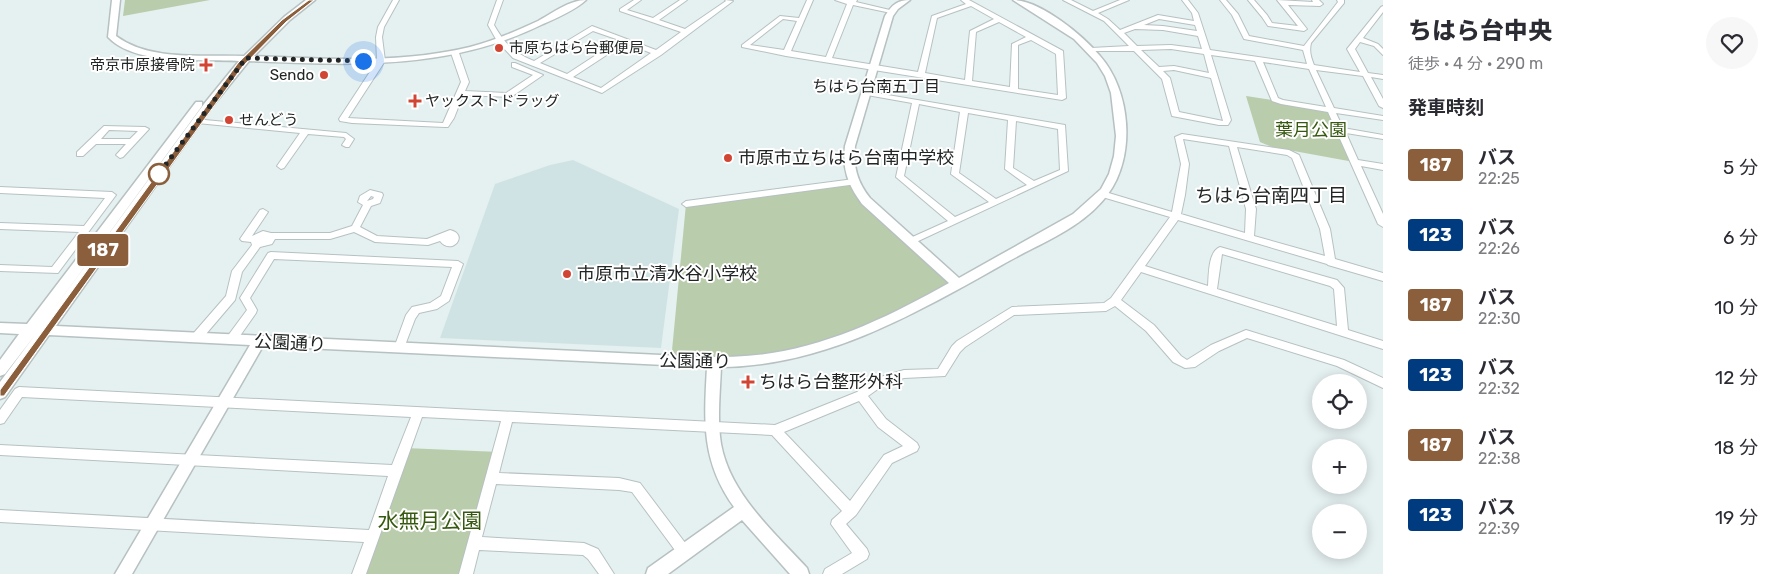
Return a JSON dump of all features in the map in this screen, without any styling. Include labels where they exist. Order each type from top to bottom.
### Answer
[{"type":"street","points":[[116,0],[112,37],[123,47],[158,55],[381,61],[454,53],[499,40],[531,28],[582,0]]},
{"type":"street","points":[[0,370],[240,58],[275,21],[302,0]]},
{"type":"street","points":[[0,393],[197,121],[240,58],[311,0]]},
{"type":"street","points":[[396,0],[381,27],[379,37],[381,61],[344,119],[352,121],[445,125],[465,82],[454,53]]},
{"type":"street","points":[[500,0],[491,25],[499,40],[516,56],[602,92],[730,1],[728,0]]},
{"type":"street","points":[[638,0],[622,10],[686,32]]},
{"type":"street","points":[[653,21],[684,0]]},
{"type":"street","points":[[786,54],[810,0]]},
{"type":"street","points":[[838,0],[852,1],[891,11]]},
{"type":"street","points":[[906,0],[891,11],[848,156],[854,182],[866,201],[958,284]]},
{"type":"street","points":[[801,20],[782,17],[744,46],[1062,98],[1060,53],[964,0]]},
{"type":"street","name":"公園通り","points":[[0,328],[714,362],[766,359],[808,350],[878,324],[958,284],[1069,222],[1082,213],[1102,194],[1112,180],[1120,156],[1121,134],[1116,95],[1102,63],[1091,50],[1060,24],[1017,0]]},
{"type":"street","points":[[1066,0],[1106,20],[1166,78],[1175,114],[1211,122],[1226,123],[1227,120],[1198,23],[1185,0]]},
{"type":"street","points":[[1093,13],[1126,0]]},
{"type":"street","points":[[1223,0],[1235,14],[1246,38],[1306,48]]},
{"type":"street","points":[[1251,0],[1270,25],[1304,29],[1281,1]]},
{"type":"street","points":[[1281,1],[1320,4],[1315,0]]},
{"type":"street","points":[[1340,0],[1342,2],[1312,37],[1306,48],[1311,67],[1383,224]]},
{"type":"street","points":[[828,60],[852,1]]},
{"type":"street","points":[[921,75],[934,17],[971,4]]},
{"type":"street","points":[[1383,8],[1351,49],[1366,75],[1379,91],[1383,106]]},
{"type":"street","points":[[1119,33],[1158,17],[1198,23]]},
{"type":"street","points":[[968,83],[973,31],[1000,19]]},
{"type":"street","points":[[1136,26],[1201,34]]},
{"type":"street","points":[[535,63],[592,28],[658,53]]},
{"type":"street","points":[[1014,90],[1015,44],[1032,37]]},
{"type":"street","points":[[1358,39],[1376,45],[1383,53]]},
{"type":"street","points":[[568,77],[624,40]]},
{"type":"street","points":[[1091,50],[1171,47],[1383,77]]},
{"type":"street","points":[[1258,59],[1275,99],[1281,102],[1383,118]]},
{"type":"street","points":[[460,93],[508,95],[539,75],[515,65]]},
{"type":"street","points":[[1157,69],[1174,68],[1213,76]]},
{"type":"street","points":[[867,94],[1062,127],[1064,170],[911,241]]},
{"type":"street","points":[[916,102],[900,177],[954,221]]},
{"type":"street","points":[[964,110],[955,174],[996,202]]},
{"type":"street","points":[[1012,118],[1009,169],[1033,185]]},
{"type":"street","points":[[197,121],[346,135],[350,139],[346,145]]},
{"type":"street","points":[[80,154],[107,128],[145,128],[120,156]]},
{"type":"street","points":[[1340,130],[1383,137]]},
{"type":"street","points":[[281,166],[305,132]]},
{"type":"street","points":[[0,419],[19,392],[774,430],[861,395],[881,381],[904,374],[941,373],[961,344],[1012,311],[1106,307],[1115,301],[1176,216],[1185,164],[1179,137],[1187,136],[1289,153],[1296,157],[1325,229],[1332,263]]},
{"type":"street","points":[[93,141],[133,142]]},
{"type":"street","points":[[1232,143],[1251,209],[1249,238]]},
{"type":"street","points":[[1354,162],[1383,167]]},
{"type":"street","points":[[686,204],[854,182]]},
{"type":"street","points":[[0,190],[112,195],[55,271],[0,268]]},
{"type":"street","points":[[1102,194],[1383,277]]},
{"type":"street","points":[[263,212],[245,239],[256,242],[269,242],[271,236],[330,236],[355,228],[368,204]]},
{"type":"street","points":[[0,226],[86,229]]},
{"type":"street","points":[[355,228],[375,239],[428,242],[444,236]]},
{"type":"street","points":[[196,338],[231,297],[237,271],[256,242]]},
{"type":"street","points":[[1212,290],[1217,253],[1220,250],[1333,283],[1339,288],[1343,333]]},
{"type":"street","points":[[231,340],[252,310],[245,298],[271,255],[458,264],[445,298],[433,306],[416,310],[410,318],[399,348]]},
{"type":"street","points":[[1140,268],[1383,345]]},
{"type":"street","points":[[1115,301],[1150,328],[1177,359],[1185,364],[1191,364],[1215,348],[1246,334],[1340,363],[1383,383]]},
{"type":"street","points":[[123,574],[259,341]]},
{"type":"street","points":[[714,362],[712,426],[714,447],[720,467],[744,509],[801,574]]},
{"type":"street","points":[[830,574],[862,554],[837,524],[851,511],[888,459],[913,447],[882,423],[861,395]]},
{"type":"street","points":[[359,574],[418,412]]},
{"type":"street","points":[[466,574],[508,416]]},
{"type":"street","points":[[774,430],[851,511]]},
{"type":"street","points":[[0,450],[396,471]]},
{"type":"street","points":[[492,478],[619,484],[636,487],[685,552]]},
{"type":"street","points":[[654,574],[744,509]]},
{"type":"street","points":[[0,516],[372,536]]},
{"type":"street","points":[[475,543],[584,550],[593,554],[607,574]]},
{"type":"shaded area","name":"市原市立清水谷小学校","points":[[573,160],[679,209],[661,348],[440,338],[495,184],[550,165]]},
{"type":"green space","points":[[125,0],[210,0],[123,16]]},
{"type":"green space","name":"葉月公園","points":[[1246,96],[1331,109],[1354,162],[1272,147],[1260,142]]},
{"type":"green space","points":[[854,182],[866,201],[958,284],[878,324],[774,358],[671,361],[686,204]]},
{"type":"green space","name":"水無月公園","points":[[405,448],[499,452],[466,574],[359,574]]},
{"type":"bus line","name":"187","points":[[0,393],[101,252],[240,64],[284,21],[311,0]]},
{"type":"place","name":"市原ちはら台郵便局","points":[[499,48]]},
{"type":"place","name":"帝京市原接骨院","points":[[206,65]]},
{"type":"place","name":"Sendo","points":[[324,75]]},
{"type":"place","name":"ヤックストドラッグ","points":[[415,101]]},
{"type":"place","name":"せんどう","points":[[229,120]]},
{"type":"place","name":"市原市立ちはら台南中学校","points":[[728,158]]},
{"type":"place","name":"市原市立清水谷小学校","points":[[567,274]]},
{"type":"place","name":"ちはら台整形外科","points":[[748,382]]},
{"type":"district","name":"ちはら台南五丁目","points":[[876,86]]},
{"type":"district","name":"ちはら台南四丁目","points":[[1271,195]]},
{"type":"route","points":[[159,174],[157,176],[246,58],[363,61]]}]
